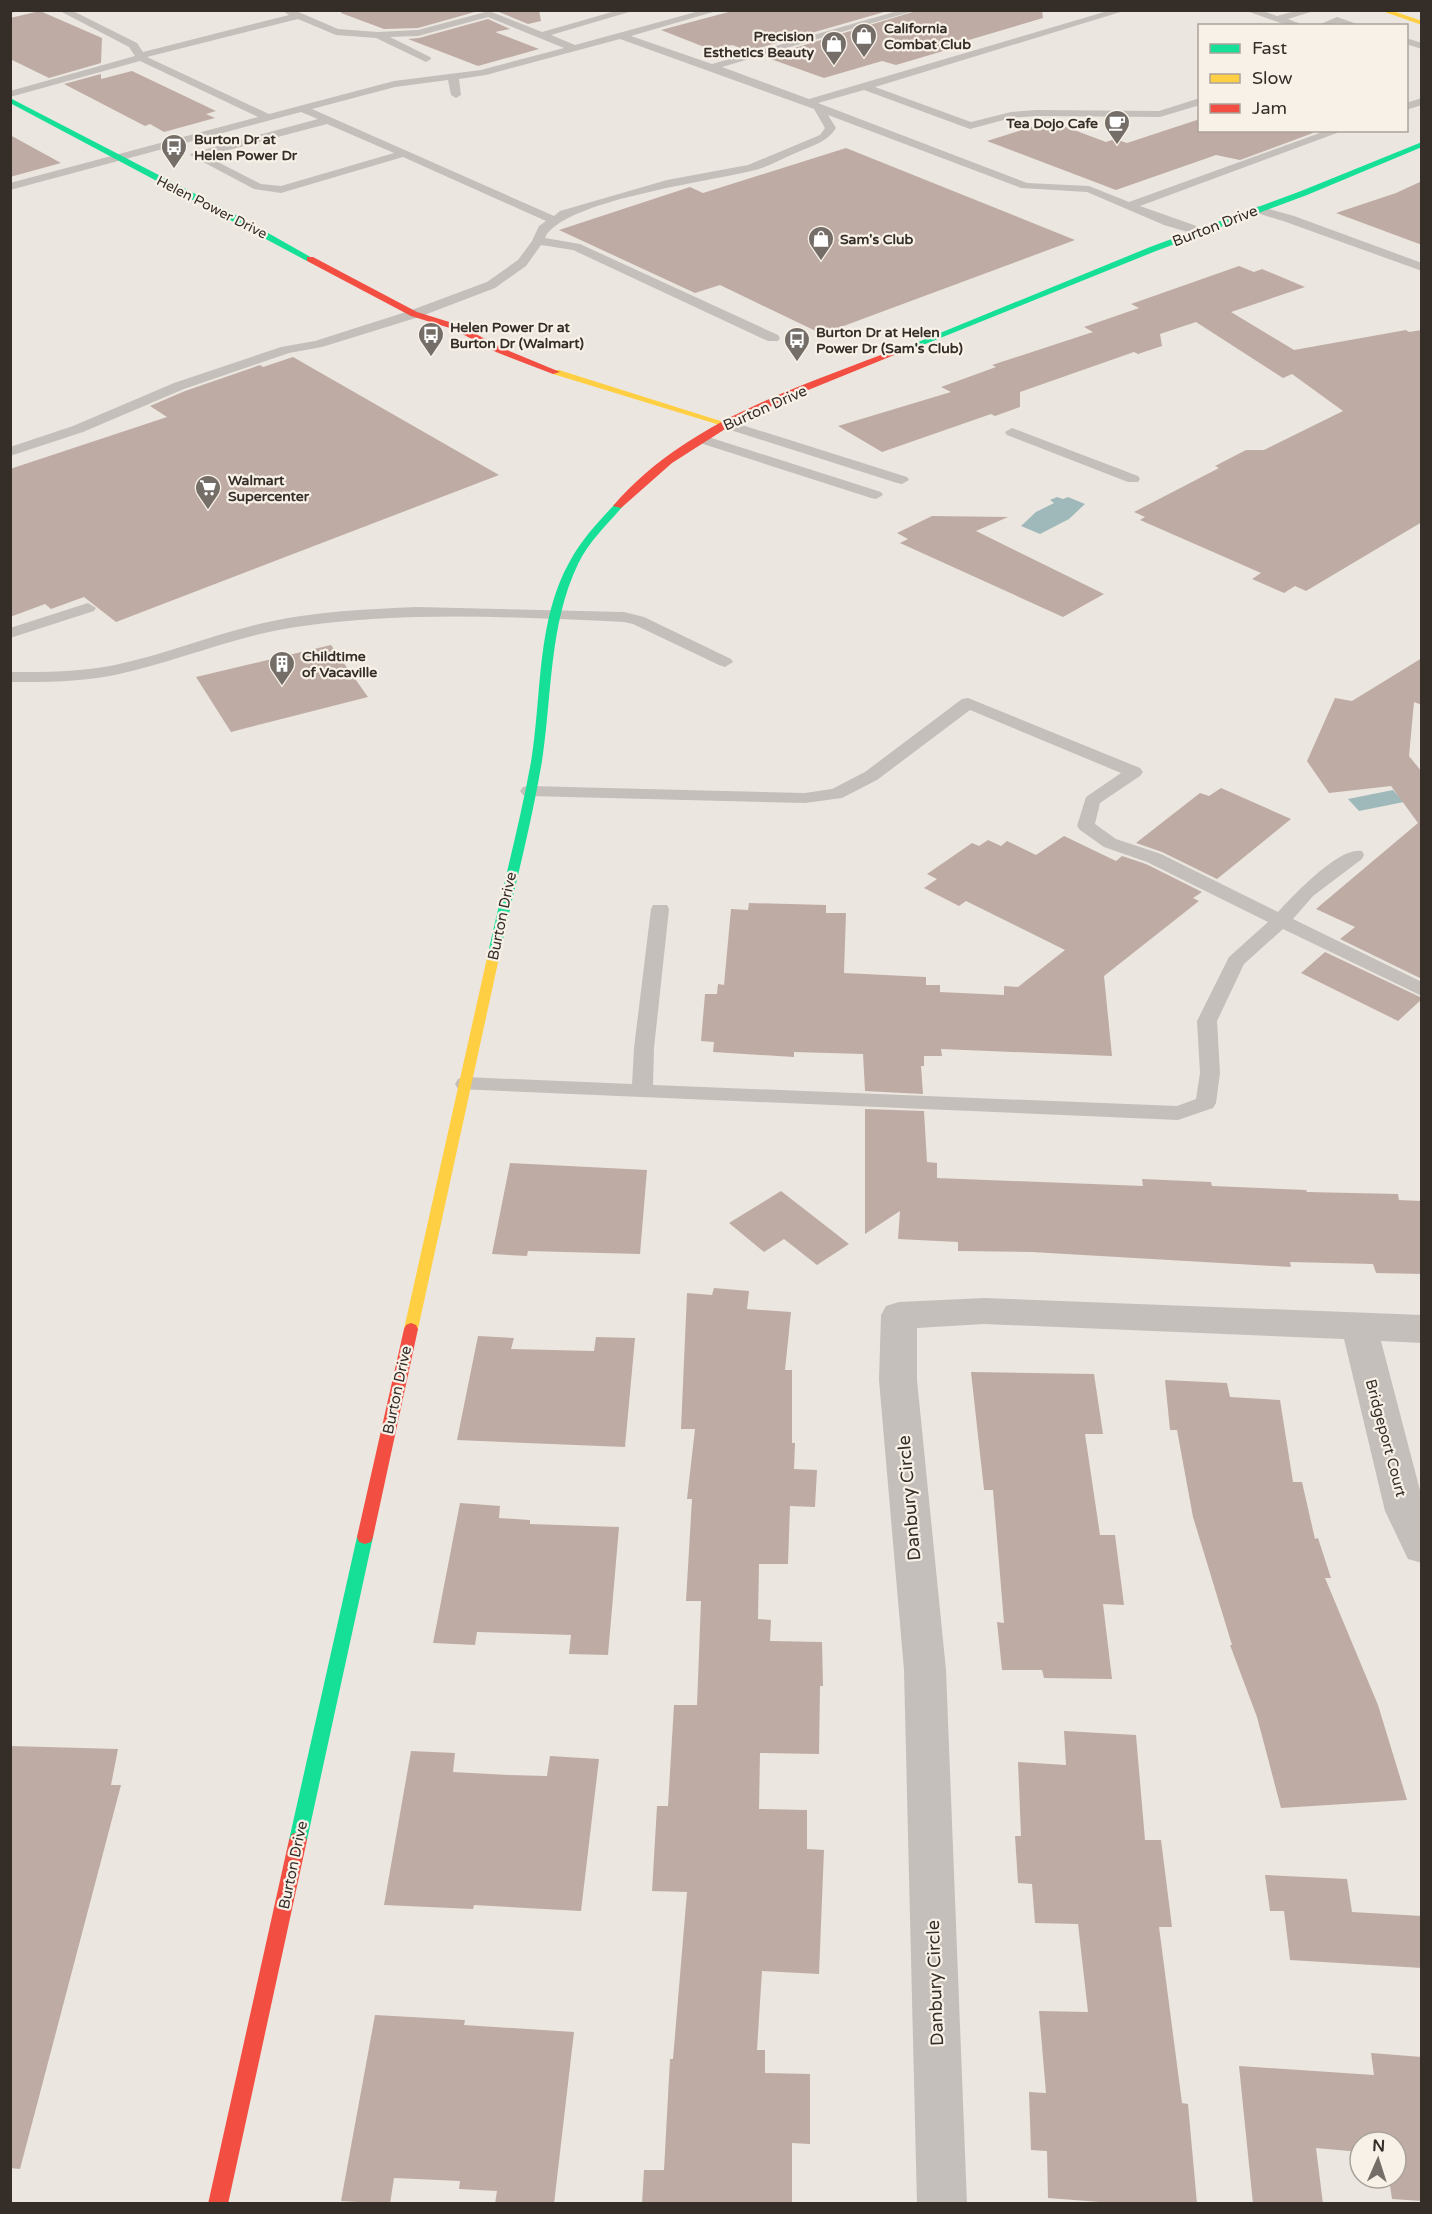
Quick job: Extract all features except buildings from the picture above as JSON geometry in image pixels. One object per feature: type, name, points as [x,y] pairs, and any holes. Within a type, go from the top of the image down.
[{"type":"street","points":[[1382,10],[1422,24]]},
{"type":"street","name":"Helen Power Drive","points":[[10,100],[117,159],[249,225],[337,275],[414,314],[456,327],[499,350],[553,371],[726,423]]},
{"type":"street","name":"Burton Drive","points":[[218,2204],[536,761],[554,614],[574,560],[588,537],[607,516],[676,455],[726,423],[802,390],[1257,210],[1421,141]]},
{"type":"street","points":[[414,314],[416,333]]},
{"type":"street","points":[[681,434],[702,440]]},
{"type":"street","name":"Danbury Circle","points":[[942,2204],[925,1670],[898,1380],[899,1315],[984,1311],[1422,1329]]},
{"type":"street","name":"Bridgeport Court","points":[[1359,1327],[1405,1511],[1422,1547]]},
{"type":"lane","points":[[62,10],[133,45],[140,57],[268,118]]},
{"type":"lane","points":[[284,10],[336,32],[378,35],[418,33],[489,14],[574,48]]},
{"type":"lane","points":[[541,35],[632,10]]},
{"type":"lane","points":[[681,10],[696,16]]},
{"type":"lane","points":[[10,187],[394,84],[482,73],[716,10]]},
{"type":"lane","points":[[712,67],[914,10]]},
{"type":"lane","points":[[813,105],[864,86],[1123,10]]},
{"type":"lane","points":[[1279,19],[1313,10]]},
{"type":"lane","points":[[1080,11],[1098,17]]},
{"type":"lane","points":[[1256,11],[1295,24]]},
{"type":"lane","points":[[10,94],[298,16]]},
{"type":"lane","points":[[1326,24],[1337,20],[1348,24]]},
{"type":"lane","points":[[378,35],[426,59]]},
{"type":"lane","points":[[622,36],[712,67],[1025,186],[1089,189],[1168,222],[1201,232]]},
{"type":"lane","points":[[453,76],[456,95]]},
{"type":"lane","points":[[864,86],[970,126],[1011,115],[1037,113],[1160,114],[1198,102]]},
{"type":"lane","points":[[1408,107],[1422,101]]},
{"type":"lane","points":[[10,453],[78,429],[179,386],[286,350],[317,344],[414,314],[491,285],[522,263],[538,241],[543,229],[564,214],[667,183],[751,168],[824,137],[831,128],[813,105]]},
{"type":"lane","points":[[303,109],[553,220]]},
{"type":"lane","points":[[328,120],[196,155],[258,187],[281,190],[404,153]]},
{"type":"lane","points":[[281,190],[286,183],[373,158],[380,152],[378,148],[331,128],[328,120]]},
{"type":"lane","points":[[1131,205],[1334,132]]},
{"type":"lane","points":[[1257,210],[1290,219],[1422,267]]},
{"type":"lane","points":[[538,241],[576,247],[773,338]]},
{"type":"lane","points":[[726,423],[902,480]]},
{"type":"lane","points":[[1012,432],[1133,479]]},
{"type":"lane","points":[[702,440],[876,495]]},
{"type":"lane","points":[[10,633],[88,608]]},
{"type":"lane","points":[[10,677],[77,676],[115,670],[290,623],[339,615],[503,611],[624,617],[638,620],[725,662]]},
{"type":"lane","points":[[529,791],[805,798],[836,794],[871,776],[928,731],[969,704],[1134,772],[1092,801],[1086,825],[1110,843],[1154,858],[1422,990]]},
{"type":"lane","points":[[465,1084],[1178,1113],[1206,1103],[1210,1073],[1207,1021],[1236,961],[1281,921],[1306,892],[1355,855]]},
{"type":"lane","points":[[642,1091],[644,1048],[660,909]]},
{"type":"water","points":[[1057,497],[1063,499],[1068,497],[1085,504],[1069,519],[1040,534],[1021,526],[1036,512],[1054,503],[1050,500]]},
{"type":"water","points":[[1393,790],[1404,802],[1359,811],[1348,799]]},
{"type":"traffic: fast","points":[[10,100],[310,259]]},
{"type":"traffic: fast","points":[[905,349],[1153,249],[1304,193],[1422,144]]},
{"type":"traffic: fast","points":[[493,958],[536,763],[548,658],[561,594],[574,563],[592,534],[618,506]]},
{"type":"traffic: fast","points":[[298,1840],[365,1537]]},
{"type":"traffic: slow","points":[[1382,10],[1422,23]]},
{"type":"traffic: slow","points":[[556,372],[726,424]]},
{"type":"traffic: slow","points":[[411,1329],[493,958]]},
{"type":"traffic: jam","points":[[310,259],[414,314],[456,327],[499,350],[556,372]]},
{"type":"traffic: jam","points":[[618,506],[669,461],[730,422],[788,395],[905,349]]},
{"type":"traffic: jam","points":[[365,1537],[411,1329]]},
{"type":"traffic: jam","points":[[218,2204],[298,1840]]},
{"type":"place","name":"California Combat Club","points":[[864,59]]},
{"type":"place","name":"Precision Esthetics Beauty","points":[[834,67]]},
{"type":"place","name":"Tea Dojo Cafe","points":[[1117,146]]},
{"type":"place","name":"Burton Dr at Helen Power Dr","points":[[174,170]]},
{"type":"place","name":"Sam's Club","points":[[821,262]]},
{"type":"place","name":"Helen Power Dr at Burton Dr (Walmart)","points":[[431,358]]},
{"type":"place","name":"Burton Dr at Helen Power Dr (Sam's Club)","points":[[797,363]]},
{"type":"place","name":"Walmart Supercenter","points":[[208,511]]},
{"type":"place","name":"Childtime of Vacaville","points":[[282,687]]}]
